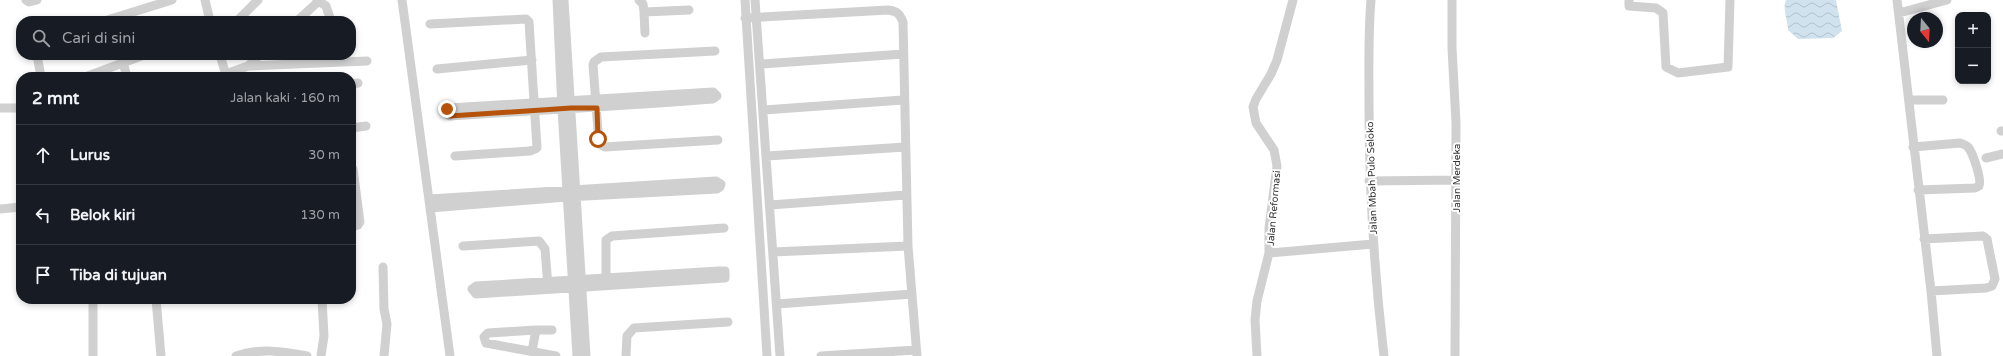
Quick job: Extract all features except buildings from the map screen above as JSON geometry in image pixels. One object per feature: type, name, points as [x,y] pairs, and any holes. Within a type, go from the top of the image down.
[{"type":"street","points":[[26,0],[29,2],[37,0]]},
{"type":"street","points":[[120,16],[172,0]]},
{"type":"street","points":[[242,16],[258,0]]},
{"type":"street","points":[[402,0],[450,356]]},
{"type":"street","points":[[557,0],[566,104],[577,284],[586,356]]},
{"type":"street","points":[[564,0],[566,104]]},
{"type":"street","points":[[638,0],[643,4],[645,33]]},
{"type":"street","points":[[745,0],[767,356]]},
{"type":"street","points":[[755,0],[761,64],[780,356]]},
{"type":"street","name":"Jalan Reformasi","points":[[1257,356],[1255,320],[1257,301],[1269,253],[1269,228],[1277,166],[1274,150],[1256,123],[1253,107],[1256,99],[1272,74],[1293,0]]},
{"type":"street","name":"Jalan Mbah Pulo Seloko","points":[[1371,0],[1368,27],[1369,181],[1376,289],[1384,356]]},
{"type":"street","name":"Jalan Merdeka","points":[[1452,0],[1456,180],[1455,356]]},
{"type":"street","points":[[1629,0],[1629,6],[1656,8],[1663,13],[1666,67],[1678,72],[1728,67],[1730,0]]},
{"type":"street","points":[[1897,0],[1918,190],[1931,290],[1937,356]]},
{"type":"street","points":[[1899,13],[1947,0]]},
{"type":"street","points":[[205,1],[209,16]]},
{"type":"street","points":[[302,16],[318,1],[326,6],[329,16]]},
{"type":"street","points":[[644,12],[689,10]]},
{"type":"street","points":[[745,18],[895,11],[901,16],[903,22],[903,100],[908,246],[916,353],[821,356]]},
{"type":"street","points":[[430,24],[526,18],[530,22],[538,143],[535,150],[455,156]]},
{"type":"street","points":[[746,31],[757,30]]},
{"type":"street","points":[[714,51],[601,57],[594,62],[593,65],[599,144],[605,147],[718,140]]},
{"type":"street","points":[[761,64],[903,54]]},
{"type":"street","points":[[38,60],[40,72]]},
{"type":"street","points":[[98,72],[129,60]]},
{"type":"street","points":[[220,60],[222,72]]},
{"type":"street","points":[[248,66],[255,60]]},
{"type":"street","points":[[232,72],[248,66],[326,60]]},
{"type":"street","points":[[353,60],[367,61]]},
{"type":"street","points":[[438,69],[532,60]]},
{"type":"street","points":[[123,62],[126,72]]},
{"type":"street","points":[[475,110],[665,99]]},
{"type":"street","points":[[764,110],[903,100]]},
{"type":"street","points":[[1909,100],[1943,100]]},
{"type":"street","points":[[0,108],[16,108]]},
{"type":"street","points":[[356,127],[366,126]]},
{"type":"street","points":[[1913,147],[1960,143],[1964,144],[1970,151],[1981,181],[1979,186],[1975,188],[1918,190]]},
{"type":"street","points":[[767,156],[905,147]]},
{"type":"street","points":[[1986,158],[2003,154]]},
{"type":"street","points":[[756,174],[768,173]]},
{"type":"street","points":[[1369,181],[1456,180]]},
{"type":"street","points":[[429,203],[571,193],[717,188],[720,187],[721,184],[716,181],[653,189]]},
{"type":"street","points":[[756,187],[769,185]]},
{"type":"street","points":[[356,187],[360,222],[356,226]]},
{"type":"street","points":[[770,206],[906,195]]},
{"type":"street","points":[[0,209],[16,207]]},
{"type":"street","points":[[606,282],[606,240],[612,236],[724,228]]},
{"type":"street","points":[[1924,239],[1983,236],[1987,239],[1995,279],[1992,286],[1986,288],[1931,290]]},
{"type":"street","points":[[463,246],[539,241],[545,249],[548,286]]},
{"type":"street","points":[[1269,253],[1373,244]]},
{"type":"street","points":[[773,252],[908,246]]},
{"type":"street","points":[[383,267],[384,309],[387,324],[384,356]]},
{"type":"street","points":[[548,286],[476,286],[472,289],[476,294],[548,286],[677,278]]},
{"type":"street","points":[[763,280],[774,278]]},
{"type":"street","points":[[577,284],[577,356]]},
{"type":"street","points":[[777,304],[912,294]]},
{"type":"street","points":[[93,304],[93,356]]},
{"type":"street","points":[[156,304],[161,356]]},
{"type":"street","points":[[321,356],[324,336],[322,304]]},
{"type":"street","points":[[626,356],[627,336],[634,328],[728,322]]},
{"type":"street","points":[[532,351],[536,330]]},
{"type":"street","points":[[552,330],[488,333],[484,337],[486,343],[556,356]]},
{"type":"street","points":[[236,356],[250,352],[263,351],[307,356]]},
{"type":"water","points":[[1786,0],[1836,0],[1842,31],[1833,38],[1798,39],[1788,30],[1785,11]]},
{"type":"route","points":[[447,109],[447,114],[450,116],[571,108],[597,108],[598,139]]}]
